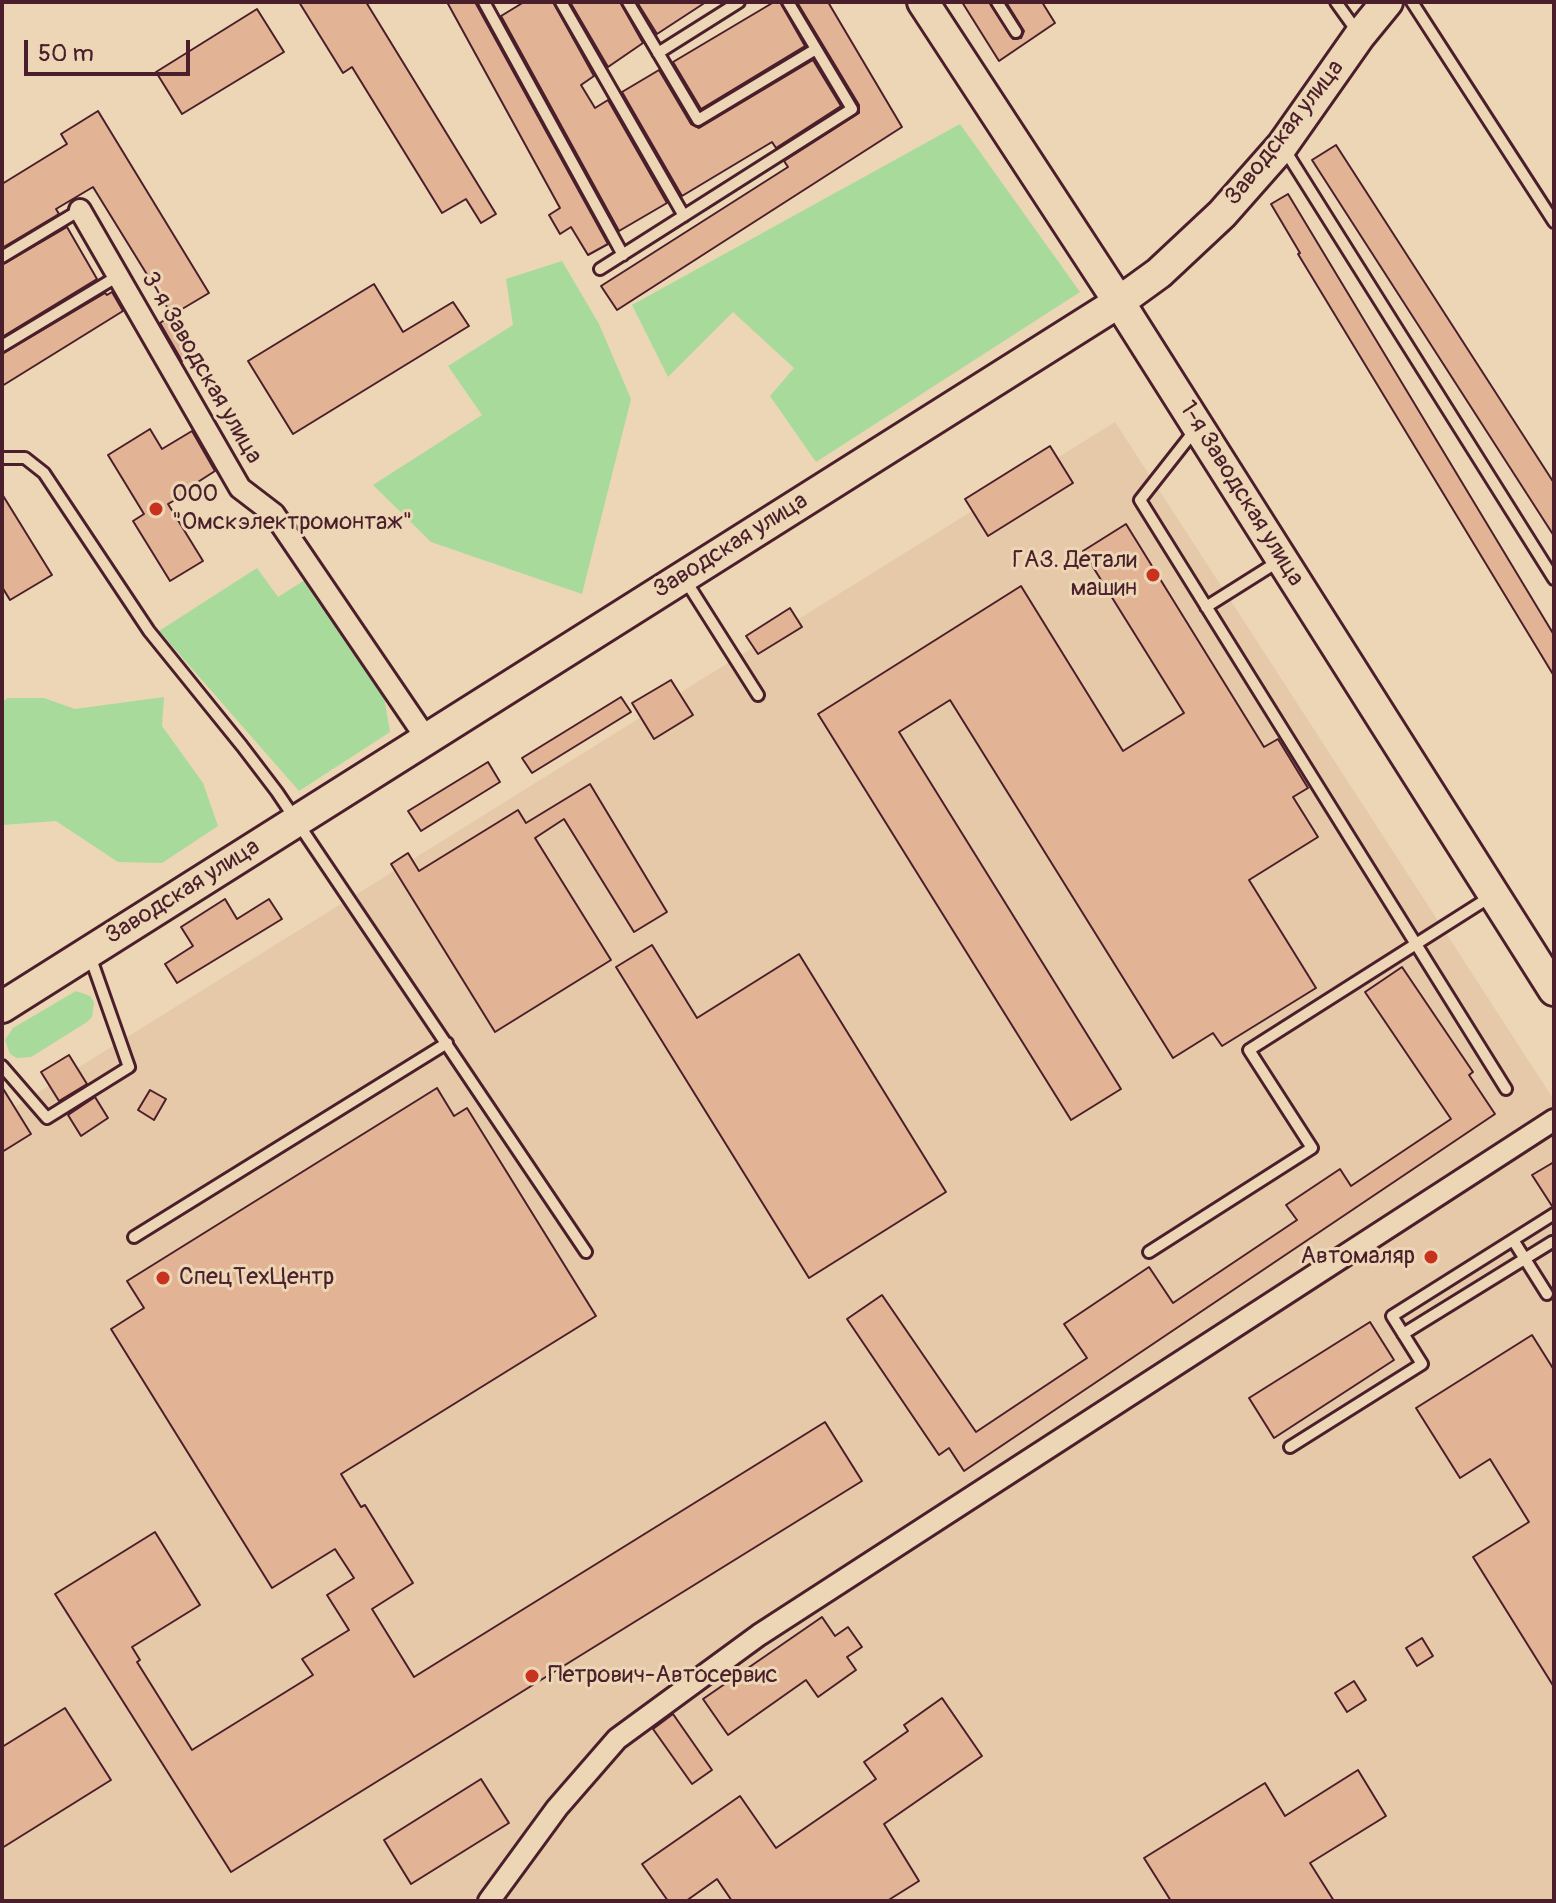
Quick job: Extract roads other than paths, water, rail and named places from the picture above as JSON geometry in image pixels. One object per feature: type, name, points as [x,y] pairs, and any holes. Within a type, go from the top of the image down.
[{"type":"main road","name":"1-я Заводская улица","points":[[923,2],[1119,302],[1554,990]]},
{"type":"main road","name":"Заводская улица","points":[[2,1007],[1119,302],[1159,273],[1222,214],[1282,146],[1387,2]]},
{"type":"street","name":"3-я Заводская улица","points":[[80,210],[240,488],[274,514],[426,738]]},
{"type":"street","points":[[489,1901],[557,1808],[617,1739],[759,1635],[1554,1120]]},
{"type":"lane","points":[[484,2],[623,255]]},
{"type":"lane","points":[[561,2],[684,216]]},
{"type":"lane","points":[[628,2],[698,120],[816,49]]},
{"type":"lane","points":[[658,53],[739,2]]},
{"type":"lane","points":[[600,269],[852,109],[788,2]]},
{"type":"lane","points":[[997,2],[1016,32]]},
{"type":"lane","points":[[1336,2],[1360,35]]},
{"type":"lane","points":[[1412,2],[1554,222]]},
{"type":"lane","points":[[1282,146],[1554,579]]},
{"type":"lane","points":[[2,257],[80,210]]},
{"type":"lane","points":[[2,346],[118,276]]},
{"type":"lane","points":[[1198,426],[1140,500],[1506,1089]]},
{"type":"lane","points":[[2,458],[25,458],[44,473],[149,631],[242,746],[296,820],[586,1252]]},
{"type":"lane","points":[[1206,607],[1283,559]]},
{"type":"lane","points":[[683,576],[758,695]]},
{"type":"lane","points":[[1149,1252],[1312,1148],[1249,1050],[1495,894]]},
{"type":"lane","points":[[2,1066],[47,1118],[129,1067],[88,952]]},
{"type":"lane","points":[[134,1237],[447,1043]]},
{"type":"lane","points":[[1290,1447],[1422,1364],[1392,1316],[1554,1214]]},
{"type":"lane","points":[[1513,1240],[1547,1294]]},
{"type":"lane","points":[[1403,1334],[1552,1242]]},
{"type":"place","name":"ООО \"Омскэлектромонтаж\"","points":[[156,509]]},
{"type":"place","name":"ГАЗ. Детали машин","points":[[1153,575]]},
{"type":"place","name":"Автомаляр","points":[[1431,1257]]},
{"type":"place","name":"СпецТехЦентр","points":[[163,1278]]},
{"type":"place","name":"Петрович-Автосервис","points":[[532,1676]]}]
